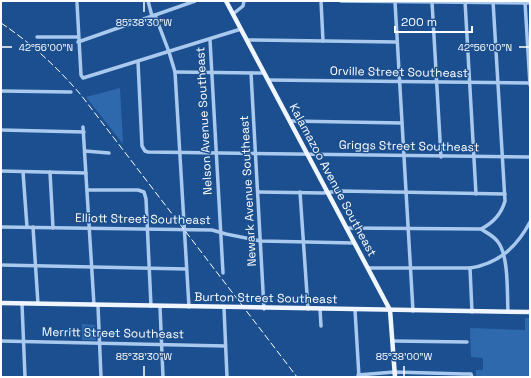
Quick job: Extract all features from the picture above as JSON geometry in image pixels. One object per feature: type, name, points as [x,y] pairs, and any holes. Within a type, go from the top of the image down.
[{"type":"main road","name":"Kalamazoo Avenue Southeast","points":[[226,1],[390,310],[395,375]]},
{"type":"main road","name":"Burton Street Southeast","points":[[1,303],[264,309],[530,312]]},
{"type":"street","points":[[148,1],[170,52],[175,72],[189,307]]},
{"type":"street","points":[[78,42],[195,1]]},
{"type":"street","points":[[233,14],[243,6],[244,1]]},
{"type":"street","points":[[321,1],[323,41]]},
{"type":"street","points":[[341,1],[530,3]]},
{"type":"street","points":[[395,2],[413,310]]},
{"type":"street","points":[[435,2],[441,157]]},
{"type":"street","points":[[465,2],[476,194]]},
{"type":"street","points":[[481,230],[497,218],[505,201],[493,2]]},
{"type":"street","points":[[525,2],[530,84]]},
{"type":"street","points":[[77,3],[80,75],[82,78],[91,77],[241,29]]},
{"type":"street","points":[[37,37],[78,37]]},
{"type":"street","name":"Nelson Avenue Southeast","points":[[210,40],[223,273]]},
{"type":"street","points":[[247,40],[397,42]]},
{"type":"street","name":"Griggs Street Southeast","points":[[138,62],[142,146],[145,151],[158,153],[179,152],[530,158]]},
{"type":"street","points":[[175,72],[264,73]]},
{"type":"street","name":"Newark Avenue Southeast","points":[[251,73],[264,309]]},
{"type":"street","name":"Orville Street Southeast","points":[[268,80],[324,79],[530,84]]},
{"type":"street","points":[[1,91],[71,92]]},
{"type":"street","points":[[290,121],[402,123]]},
{"type":"street","points":[[83,127],[92,267],[100,343],[101,377]]},
{"type":"street","points":[[1,130],[84,132]]},
{"type":"street","points":[[85,151],[109,153]]},
{"type":"street","points":[[1,171],[86,173]]},
{"type":"street","points":[[23,172],[27,227]]},
{"type":"street","points":[[50,172],[53,228]]},
{"type":"street","points":[[88,190],[138,190],[144,192],[146,199],[151,306]]},
{"type":"street","points":[[258,192],[505,194]]},
{"type":"street","points":[[300,192],[308,309]]},
{"type":"street","points":[[368,268],[470,268],[487,264],[504,255],[520,239],[530,223]]},
{"type":"street","name":"Elliott Street Southeast","points":[[1,227],[212,230],[261,241],[354,243]]},
{"type":"street","points":[[33,227],[38,304]]},
{"type":"street","points":[[346,228],[481,230],[496,238],[500,243],[504,255],[508,312]]},
{"type":"street","points":[[1,265],[186,268]]},
{"type":"street","points":[[470,268],[472,312]]},
{"type":"street","points":[[22,304],[25,377]]},
{"type":"street","points":[[160,307],[164,377]]},
{"type":"street","points":[[224,308],[227,377]]},
{"type":"street","points":[[320,309],[320,326]]},
{"type":"street","points":[[355,310],[359,376],[472,376]]},
{"type":"street","name":"Merritt Street Southeast","points":[[1,341],[225,346]]},
{"type":"street","points":[[392,341],[466,342]]},
{"type":"shaded area","points":[[120,88],[123,144],[86,97]]},
{"type":"shaded area","points":[[525,318],[530,318],[530,377],[476,377],[476,370],[483,370],[483,358],[471,357],[470,328],[525,330]]},
{"type":"shaded area","points":[[82,324],[95,325],[96,340],[82,340]]},
{"type":"railway","points":[[1,23],[43,56],[81,95],[297,377]]}]
